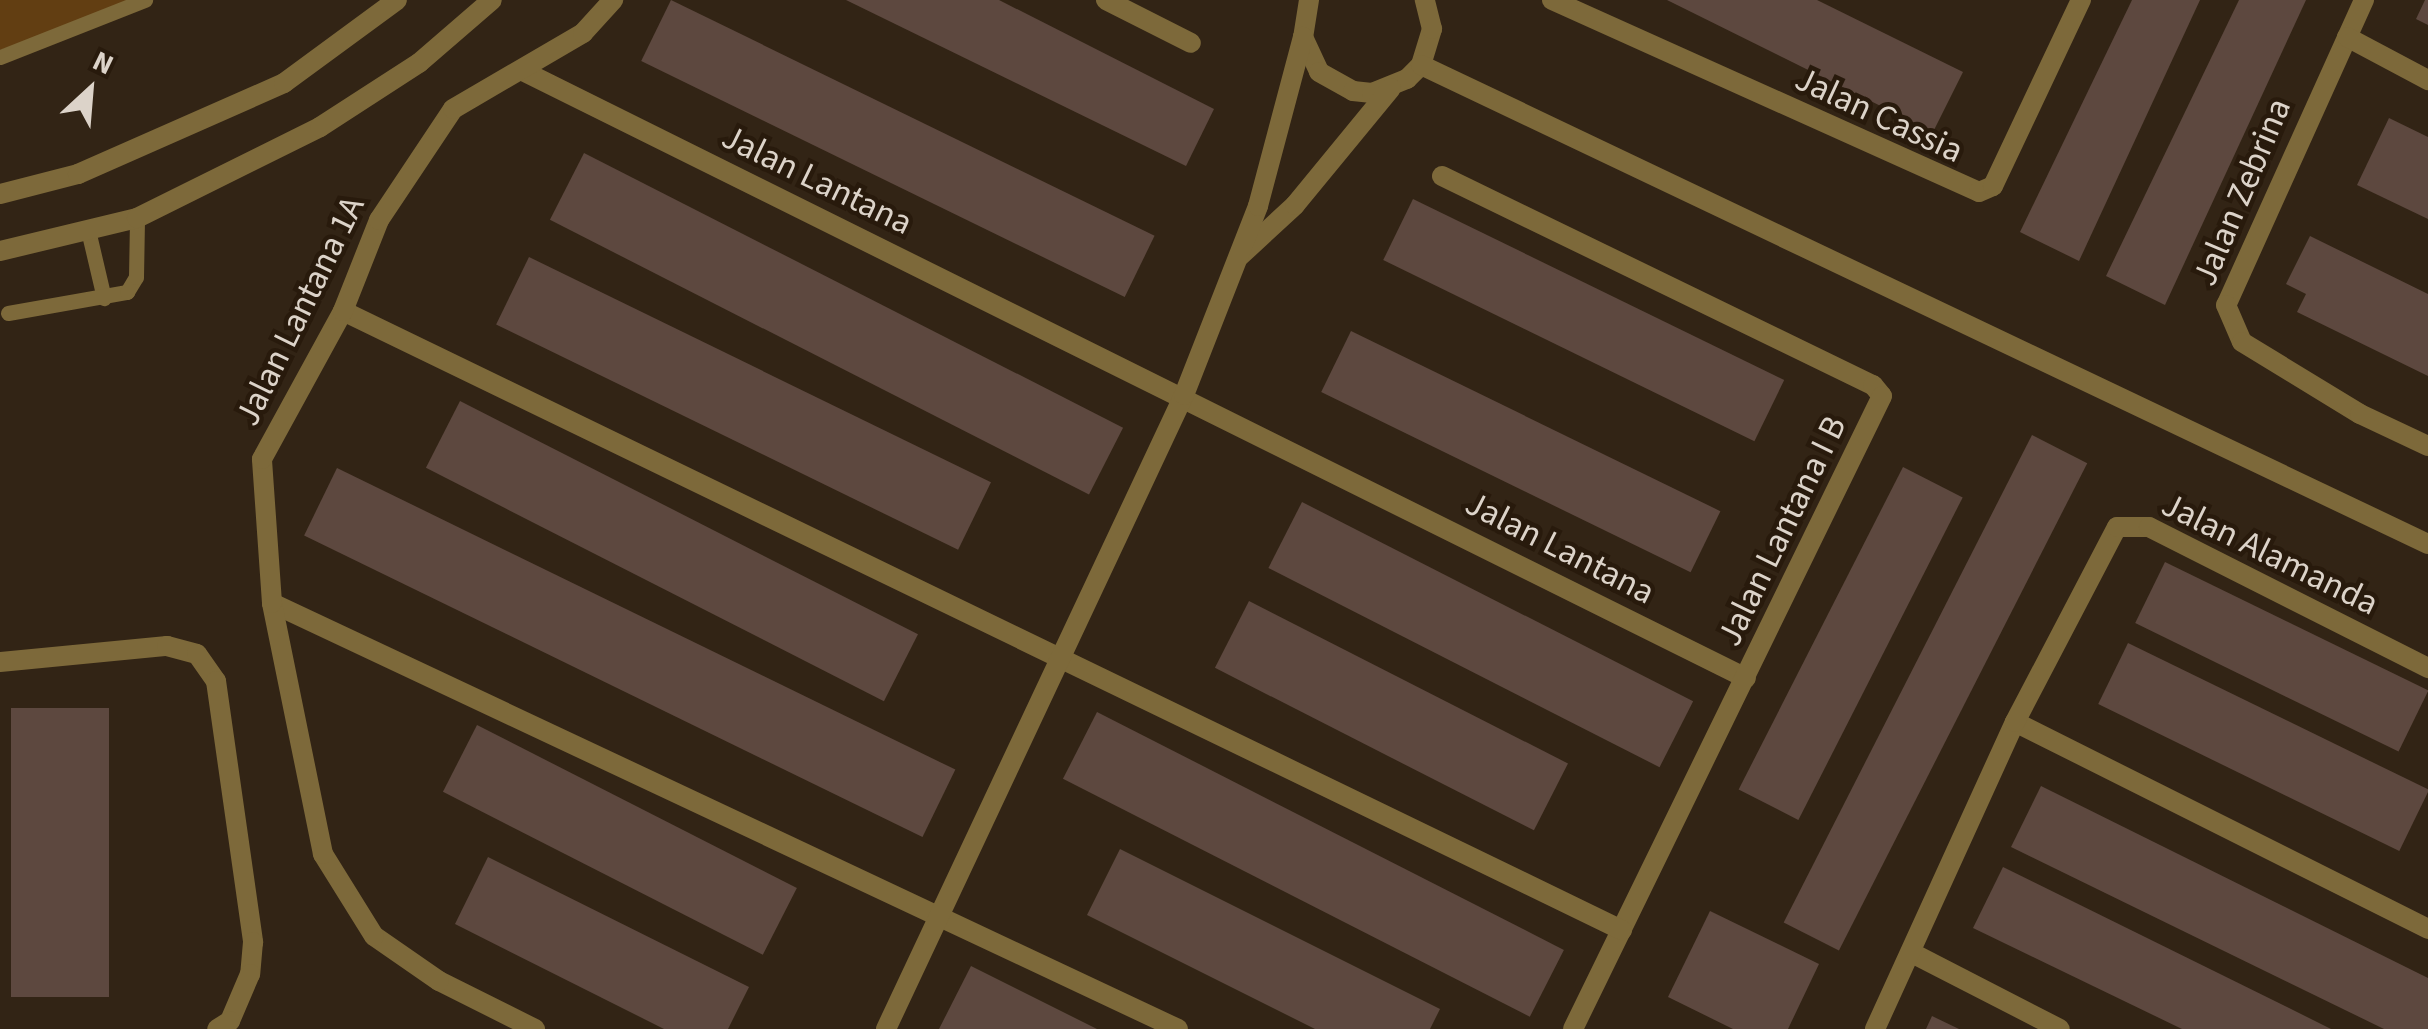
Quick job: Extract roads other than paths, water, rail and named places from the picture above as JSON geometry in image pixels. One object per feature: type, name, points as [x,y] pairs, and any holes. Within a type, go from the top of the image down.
[{"type":"street","points":[[0,194],[78,174],[284,83],[396,0]]},
{"type":"street","points":[[0,251],[136,218],[320,127],[419,63],[492,0]]},
{"type":"street","points":[[525,72],[583,33],[613,0]]},
{"type":"street","points":[[1106,0],[1190,42]]},
{"type":"street","points":[[886,1029],[1184,394],[1258,206],[1303,37],[1309,0]]},
{"type":"street","points":[[1425,0],[1432,29]]},
{"type":"street","points":[[1235,261],[1295,204],[1391,88],[1420,66],[1442,0]]},
{"type":"street","name":"Jalan Cassia","points":[[1552,0],[1979,192],[1994,186],[2080,0]]},
{"type":"street","name":"Jalan Zebrina","points":[[2364,0],[2231,283],[2228,318],[2242,342],[2360,414],[2428,446]]},
{"type":"street","points":[[1303,37],[1319,72],[1334,84],[1372,93],[1391,88]]},
{"type":"street","points":[[2346,37],[2428,80]]},
{"type":"street","points":[[1420,66],[2428,544]]},
{"type":"street","name":"Jalan Lantana 1A","points":[[525,72],[487,85],[453,109],[379,220],[343,312],[262,459],[272,603],[323,854],[365,923],[397,954],[439,981],[536,1029]]},
{"type":"street","name":"Jalan Lantana","points":[[525,72],[1184,394],[1746,678]]},
{"type":"street","name":"Jalan Lantana I B","points":[[1442,176],[1873,385],[1882,396],[1572,1029]]},
{"type":"street","points":[[343,312],[1622,930]]},
{"type":"street","name":"Jalan Alamanda","points":[[1876,1029],[2015,722],[2117,528],[2149,528],[2428,668]]},
{"type":"street","points":[[272,603],[1178,1029]]},
{"type":"street","points":[[0,662],[167,646],[196,654],[216,680],[253,942],[250,974],[230,1021],[216,1029]]},
{"type":"street","points":[[2015,722],[2428,929]]},
{"type":"street","points":[[1912,953],[2060,1029]]},
{"type":"lane","points":[[0,57],[145,0]]},
{"type":"lane","points":[[8,313],[104,298],[134,284],[136,218]]},
{"type":"lane","points":[[88,230],[104,298]]}]
